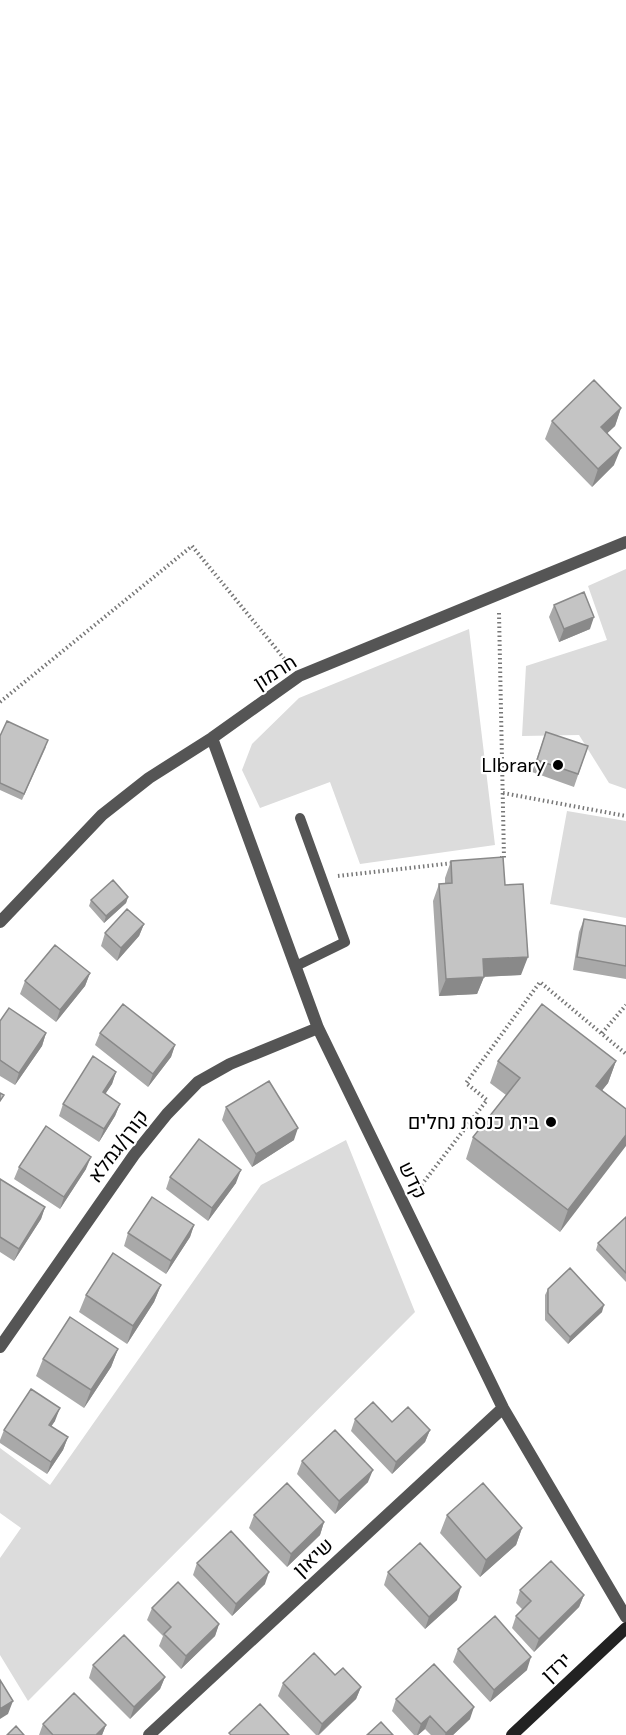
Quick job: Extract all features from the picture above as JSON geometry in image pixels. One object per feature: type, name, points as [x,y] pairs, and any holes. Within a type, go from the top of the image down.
[{"type":"street","name":"חרמון","points":[[0,922],[102,815],[149,778],[212,738],[299,676],[626,542]]},
{"type":"street","name":"קדש","points":[[212,738],[318,1028],[503,1408],[626,1617]]},
{"type":"street","name":"קורן/גמלא","points":[[0,1347],[134,1155],[167,1114],[198,1082],[230,1064],[318,1028]]},
{"type":"street","name":"שיאון","points":[[149,1735],[503,1408]]},
{"type":"street","name":"ירדן","points":[[513,1735],[626,1628]]},
{"type":"lane","points":[[296,966],[345,942],[300,818]]},
{"type":"path","points":[[0,702],[192,546],[299,676]]},
{"type":"path","points":[[493,859],[504,858],[498,594]]},
{"type":"path","points":[[503,793],[626,816]]},
{"type":"path","points":[[322,878],[459,863]]},
{"type":"path","points":[[405,1207],[486,1100],[466,1083],[540,982],[626,1054]]},
{"type":"path","points":[[602,1033],[626,1005]]},
{"type":"shaded area","points":[[626,569],[626,789],[609,783],[579,735],[522,736],[526,666],[607,640],[588,586]]},
{"type":"shaded area","points":[[469,629],[495,845],[360,864],[330,782],[260,808],[242,770],[252,744],[299,698]]},
{"type":"shaded area","points":[[567,811],[626,821],[626,918],[550,904]]},
{"type":"shaded area","points":[[346,1140],[415,1312],[28,1701],[0,1655],[0,1558],[21,1528],[0,1513],[0,1448],[50,1485],[261,1185]]},
{"type":"building","points":[[594,380],[621,408],[601,427],[621,448],[598,469],[552,421]]},
{"type":"building","points":[[584,592],[594,617],[564,629],[554,605]]},
{"type":"building","points":[[7,721],[48,740],[24,794],[0,783],[0,736]]},
{"type":"building","points":[[546,732],[588,746],[578,774],[537,760]]},
{"type":"building","points":[[503,857],[505,885],[523,884],[528,957],[483,959],[484,977],[446,979],[439,884],[452,883],[451,861]]},
{"type":"building","points":[[113,880],[128,897],[106,916],[91,900]]},
{"type":"building","points":[[127,909],[144,924],[121,948],[105,933]]},
{"type":"building","points":[[584,919],[626,926],[626,966],[577,957]]},
{"type":"building","points":[[55,945],[90,973],[60,1010],[25,981]]},
{"type":"building","points":[[123,1004],[175,1045],[153,1074],[100,1033]]},
{"type":"building","name":"בית כנסת נחלים","points":[[542,1004],[616,1061],[596,1086],[626,1109],[626,1135],[568,1210],[473,1137],[520,1078],[498,1061]]},
{"type":"building","points":[[9,1008],[46,1033],[19,1073],[0,1060],[0,1021]]},
{"type":"building","points":[[93,1056],[116,1072],[103,1092],[120,1104],[104,1129],[63,1104]]},
{"type":"building","points":[[269,1081],[298,1128],[256,1154],[226,1107]]},
{"type":"building","points":[[46,1126],[91,1157],[64,1197],[19,1167]]},
{"type":"building","points":[[199,1139],[241,1170],[212,1208],[170,1177]]},
{"type":"building","points":[[0,1179],[45,1207],[19,1249],[0,1237]]},
{"type":"building","points":[[152,1197],[194,1225],[171,1261],[128,1233]]},
{"type":"building","points":[[626,1217],[626,1273],[598,1243]]},
{"type":"building","points":[[113,1253],[161,1285],[133,1326],[86,1295]]},
{"type":"building","points":[[570,1268],[604,1305],[570,1337],[548,1313],[548,1289]]},
{"type":"building","points":[[70,1317],[118,1349],[91,1390],[43,1359]]},
{"type":"building","points":[[31,1389],[60,1408],[49,1425],[68,1437],[51,1462],[4,1430]]},
{"type":"building","points":[[373,1402],[392,1422],[408,1407],[430,1430],[396,1462],[355,1419]]},
{"type":"building","points":[[335,1430],[373,1470],[339,1501],[302,1461]]},
{"type":"building","points":[[287,1483],[324,1522],[291,1554],[254,1515]]},
{"type":"building","points":[[483,1483],[522,1528],[486,1560],[447,1515]]},
{"type":"building","points":[[231,1531],[269,1572],[236,1604],[197,1563]]},
{"type":"building","points":[[420,1543],[461,1587],[429,1617],[388,1572]]},
{"type":"building","points":[[551,1561],[584,1595],[539,1639],[516,1616],[531,1601],[520,1590]]},
{"type":"building","points":[[178,1582],[219,1624],[186,1656],[164,1634],[171,1627],[152,1608]]},
{"type":"building","points":[[495,1616],[531,1657],[494,1690],[458,1649]]},
{"type":"building","points":[[124,1635],[165,1677],[134,1707],[93,1665]]},
{"type":"building","points":[[314,1653],[335,1675],[343,1668],[361,1687],[322,1724],[283,1683]]},
{"type":"building","points":[[434,1664],[474,1707],[446,1733],[430,1716],[421,1724],[396,1699]]},
{"type":"building","points":[[0,1680],[13,1701],[0,1709]]},
{"type":"building","points":[[74,1693],[106,1725],[96,1735],[53,1735],[43,1724]]},
{"type":"building","points":[[260,1704],[289,1735],[231,1735],[229,1733]]},
{"type":"building","points":[[381,1722],[393,1735],[367,1735]]},
{"type":"building","points":[[16,1726],[24,1735],[7,1735]]},
{"type":"place","name":"LIbrary","points":[[558,765]]},
{"type":"place","name":"בית כנסת נחלים","points":[[551,1122]]}]
